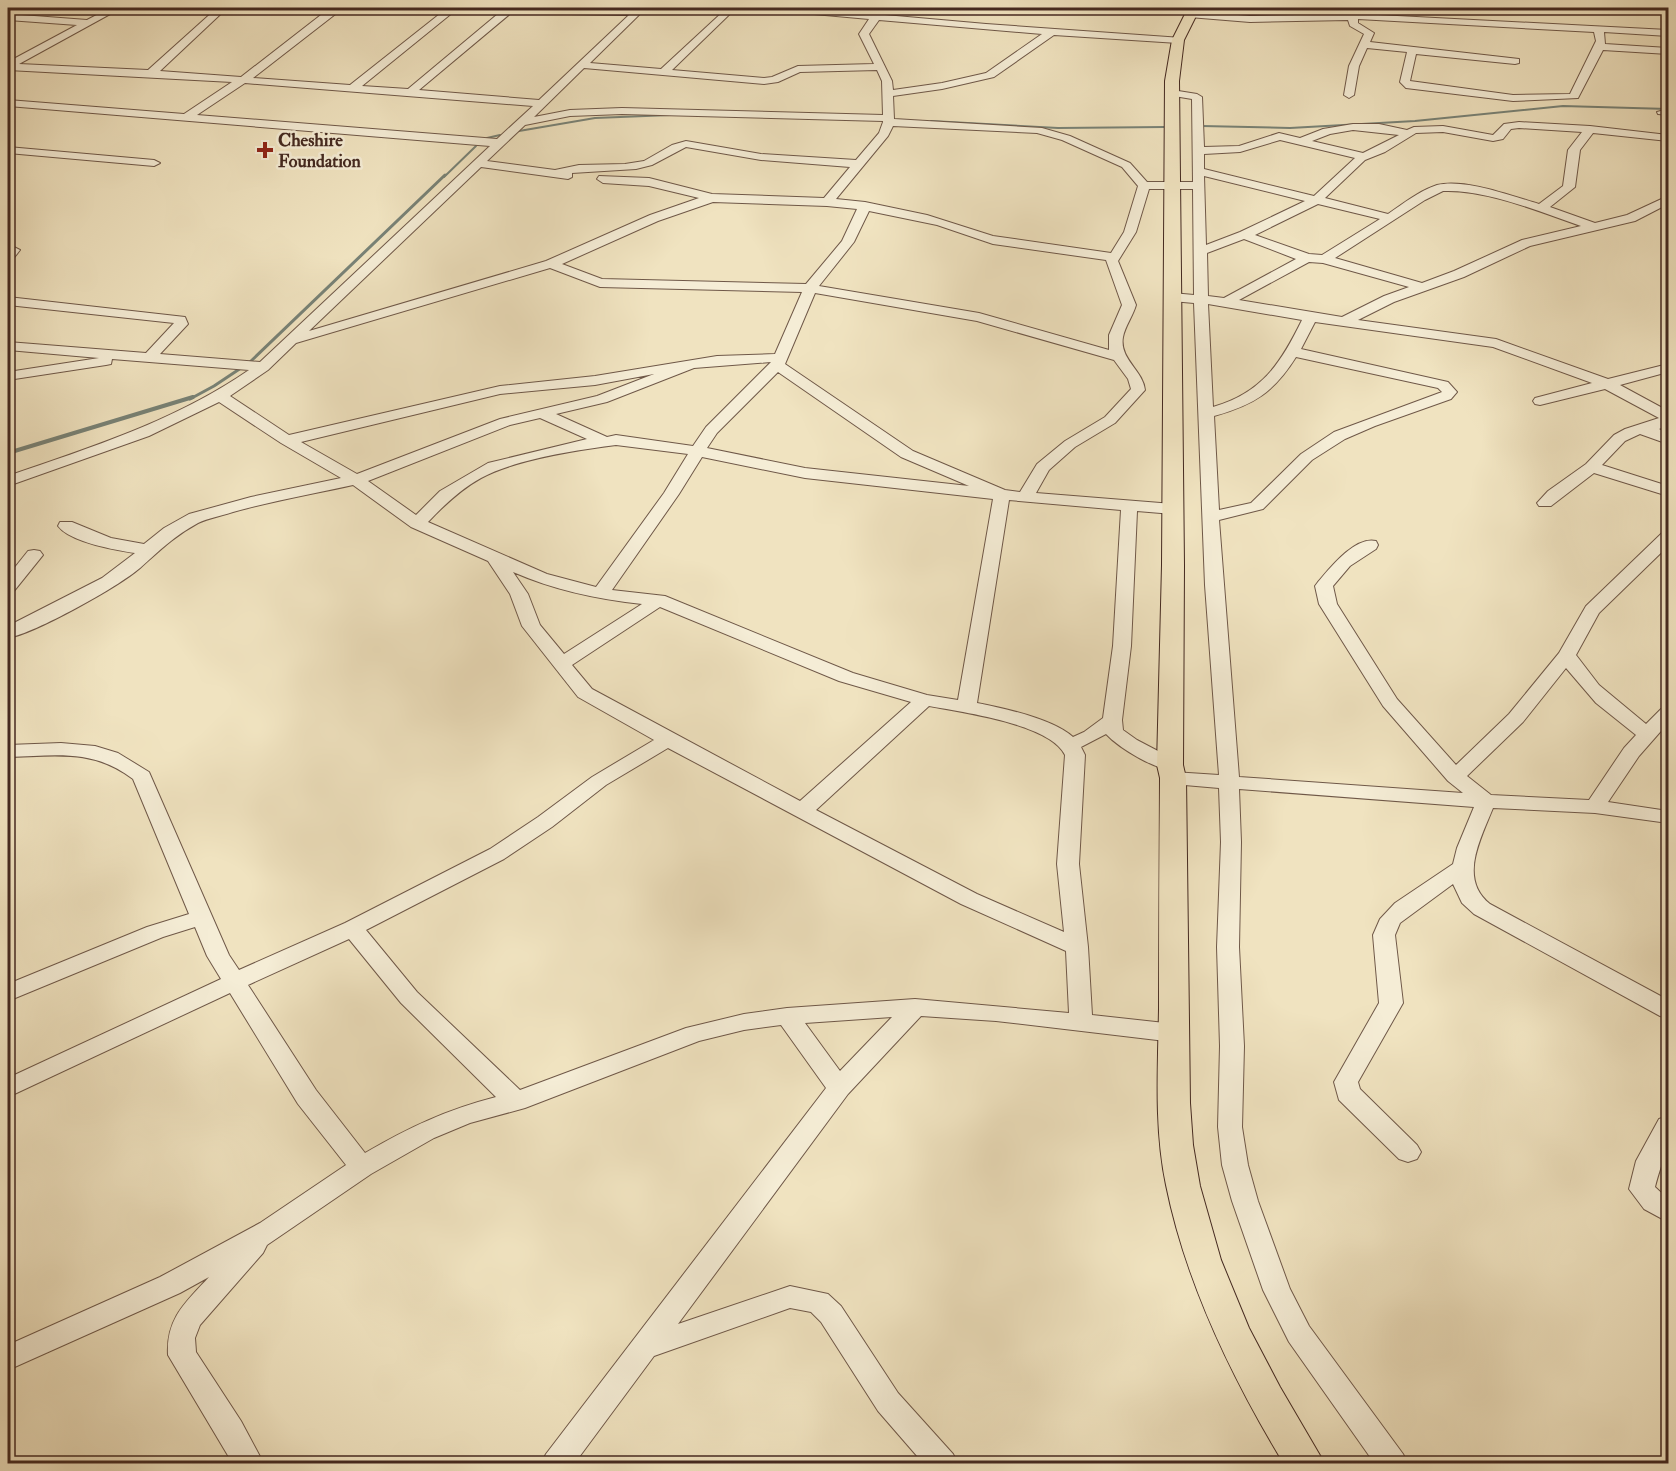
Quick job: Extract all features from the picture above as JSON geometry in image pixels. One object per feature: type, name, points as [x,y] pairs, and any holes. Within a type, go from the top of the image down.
[{"type":"main road","points":[[1192,11],[1178,40],[1172,93],[1171,771],[1176,1139],[1183,1184],[1195,1234],[1219,1301],[1273,1413],[1306,1464]]},
{"type":"street","points":[[8,66],[116,8]]},
{"type":"street","points":[[151,73],[222,8]]},
{"type":"street","points":[[270,8],[449,11],[640,10]]},
{"type":"street","points":[[665,71],[732,8]]},
{"type":"street","points":[[781,8],[1051,32],[1178,40]]},
{"type":"street","points":[[188,117],[243,80],[334,10]]},
{"type":"street","points":[[8,481],[129,439],[220,396],[251,366],[294,340],[640,10]]},
{"type":"street","points":[[352,88],[449,11]]},
{"type":"street","points":[[411,92],[508,11]]},
{"type":"street","points":[[1192,11],[1250,19],[1353,11],[1668,33]]},
{"type":"street","points":[[1350,95],[1354,66],[1369,33],[1353,24],[1353,11]]},
{"type":"street","points":[[8,17],[89,23]]},
{"type":"street","points":[[827,202],[884,134],[888,120],[886,80],[864,34],[866,28],[877,17]]},
{"type":"street","points":[[1412,51],[1405,82],[1410,86],[1513,98],[1565,98],[1574,96],[1600,47],[1601,39],[1598,29]]},
{"type":"street","points":[[887,94],[942,86],[990,75],[1051,32]]},
{"type":"street","points":[[1365,45],[1515,61]]},
{"type":"street","points":[[1600,47],[1668,51]]},
{"type":"street","points":[[583,65],[764,81],[774,80],[798,69],[878,67]]},
{"type":"street","points":[[8,66],[151,73],[542,103]]},
{"type":"street","points":[[1172,93],[1197,97],[1201,300],[1214,585],[1229,781],[1231,842],[1228,947],[1232,1046],[1230,1127],[1235,1165],[1245,1201],[1277,1290],[1299,1334],[1393,1464]]},
{"type":"street","points":[[8,104],[499,143]]},
{"type":"street","points":[[520,123],[588,111],[888,120],[1038,130],[1066,138],[1125,165],[1144,186],[1198,185]]},
{"type":"street","points":[[1201,251],[1244,235],[1316,200],[1366,156],[1381,150],[1418,128],[1436,128],[1493,138],[1499,137],[1508,126],[1512,125],[1590,129],[1668,138]]},
{"type":"street","points":[[1302,141],[1318,132],[1341,126],[1388,128],[1407,133]]},
{"type":"street","points":[[1540,208],[1569,187],[1574,150],[1590,129]]},
{"type":"street","points":[[1198,151],[1240,149],[1278,136],[1366,156]]},
{"type":"street","points":[[556,173],[572,168],[622,168],[649,162],[686,144],[761,157],[859,164]]},
{"type":"street","points":[[8,150],[154,163]]},
{"type":"street","points":[[649,162],[661,185]]},
{"type":"street","points":[[478,163],[661,185],[712,198],[827,202],[865,206],[942,222],[993,240],[1114,257]]},
{"type":"street","points":[[1198,171],[1390,218]]},
{"type":"street","points":[[1026,496],[1043,467],[1070,444],[1110,420],[1138,390],[1138,382],[1119,357],[1114,341],[1129,305],[1112,265],[1114,257],[1130,232],[1144,186]]},
{"type":"street","points":[[1324,259],[1418,198],[1447,186],[1540,208],[1595,227]]},
{"type":"street","points":[[294,340],[551,264],[654,218],[712,198]]},
{"type":"street","points":[[1343,322],[1389,299],[1534,240],[1631,218],[1668,200]]},
{"type":"street","points":[[600,594],[671,494],[711,430],[779,362],[810,288],[848,242],[865,206]]},
{"type":"street","points":[[1244,235],[1307,258],[1324,259],[1423,287]]},
{"type":"street","points":[[8,248],[14,250],[8,256]]},
{"type":"street","points":[[1226,302],[1307,258]]},
{"type":"street","points":[[551,264],[600,283],[810,288],[979,316],[1119,357]]},
{"type":"street","points":[[1172,297],[1226,302],[1310,317],[1489,342],[1606,383],[1668,417],[1666,421],[1625,434],[1592,467],[1545,503]]},
{"type":"street","points":[[8,301],[180,320],[181,324],[150,357]]},
{"type":"street","points":[[1207,413],[1242,402],[1265,388],[1294,352],[1310,317]]},
{"type":"street","points":[[8,346],[251,366]]},
{"type":"street","points":[[1211,517],[1257,506],[1303,459],[1326,444],[1368,423],[1446,396],[1450,392],[1443,385],[1294,352]]},
{"type":"street","points":[[8,376],[98,363],[122,356]]},
{"type":"street","points":[[286,440],[356,428],[498,390],[531,385],[595,381],[744,357],[779,362],[907,454],[1002,495]]},
{"type":"street","points":[[8,633],[108,582],[134,564],[170,531],[195,518],[251,502],[356,480],[504,422],[602,399],[688,366]]},
{"type":"street","points":[[1540,401],[1668,368]]},
{"type":"street","points":[[220,396],[286,440],[356,480],[417,523],[541,578],[600,594],[659,600],[846,677],[925,700],[967,706],[1039,727],[1063,738],[1071,745],[1075,755],[1068,864],[1077,947],[1081,1023]]},
{"type":"street","points":[[542,413],[604,441]]},
{"type":"street","points":[[1645,429],[1668,439]]},
{"type":"street","points":[[417,523],[446,494],[494,466],[604,441],[625,441],[697,451],[805,473],[1002,495],[1173,509]]},
{"type":"street","points":[[1592,467],[1668,491]]},
{"type":"street","points":[[967,706],[1002,495]]},
{"type":"street","points":[[1129,506],[1122,646],[1112,720],[1114,732],[1171,771],[1229,781],[1595,807],[1668,817]]},
{"type":"street","points":[[66,526],[101,541],[125,547],[148,549]]},
{"type":"street","points":[[1455,777],[1515,718],[1567,656],[1592,610],[1668,537]]},
{"type":"street","points":[[1370,545],[1344,562],[1324,586],[1328,604],[1390,702],[1455,777],[1486,801]]},
{"type":"street","points":[[8,587],[34,555]]},
{"type":"street","points":[[495,558],[519,594],[531,626],[585,693],[668,740],[969,899],[1077,947]]},
{"type":"street","points":[[562,663],[659,600]]},
{"type":"street","points":[[1567,656],[1596,695],[1647,734]]},
{"type":"street","points":[[802,811],[925,700]]},
{"type":"street","points":[[1595,807],[1631,752],[1668,713]]},
{"type":"street","points":[[1071,745],[1091,736],[1112,720]]},
{"type":"street","points":[[8,1088],[233,981],[352,928],[497,854],[545,822],[599,781],[668,740]]},
{"type":"street","points":[[8,751],[78,748],[129,765],[142,776],[200,918],[233,981],[307,1097],[363,1167]]},
{"type":"street","points":[[1486,801],[1462,868],[1464,886],[1469,898],[1482,909],[1668,1010]]},
{"type":"street","points":[[1408,1152],[1348,1093],[1346,1082],[1391,1003],[1384,935],[1391,919],[1403,908],[1462,868]]},
{"type":"street","points":[[8,993],[155,932],[200,918]]},
{"type":"street","points":[[352,928],[363,945],[413,1001],[516,1101]]},
{"type":"street","points":[[8,1358],[170,1285],[269,1231],[363,1167],[425,1131],[464,1115],[516,1101],[694,1034],[744,1022],[786,1016],[915,1007],[1174,1033]]},
{"type":"street","points":[[556,1464],[839,1088],[915,1007]]},
{"type":"street","points":[[786,1016],[839,1088]]},
{"type":"street","points":[[1668,1126],[1649,1161],[1642,1189],[1653,1202],[1668,1212]]},
{"type":"street","points":[[249,1464],[231,1430],[182,1355],[181,1338],[188,1319],[231,1269],[269,1231]]},
{"type":"street","points":[[644,1347],[790,1297],[818,1302],[831,1314],[888,1402],[943,1464]]},
{"type":"waterway","points":[[1202,126],[1290,128],[1415,121],[1563,106],[1668,109]]},
{"type":"waterway","points":[[519,131],[595,118],[671,115]]},
{"type":"waterway","points":[[931,121],[1058,128],[1165,127]]},
{"type":"waterway","points":[[487,138],[500,135]]},
{"type":"waterway","points":[[444,177],[476,146]]},
{"type":"waterway","points":[[190,399],[250,362],[445,175]]},
{"type":"waterway","points":[[8,453],[193,397]]},
{"type":"place","name":"Cheshire Foundation","points":[[265,150]]}]
